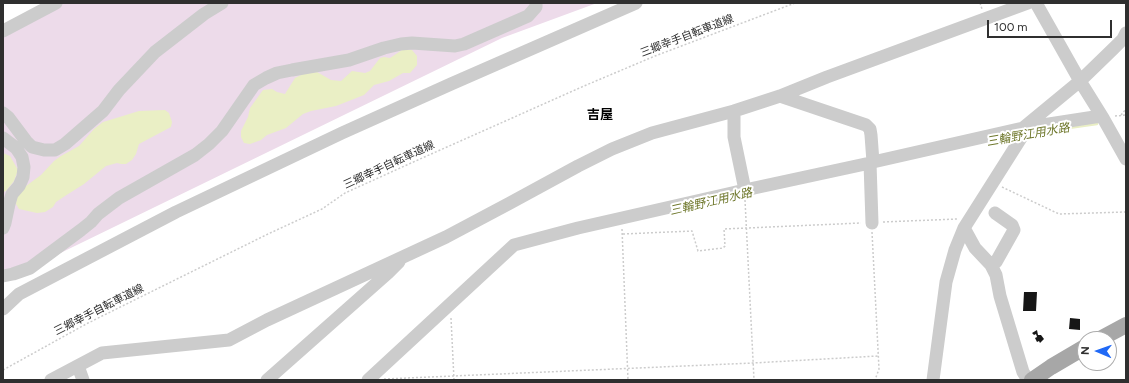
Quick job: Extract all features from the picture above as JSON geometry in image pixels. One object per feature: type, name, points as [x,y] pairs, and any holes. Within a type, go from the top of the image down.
[{"type":"main road","points":[[1115,331],[1126,325]]},
{"type":"main road","points":[[1032,380],[1077,352]]},
{"type":"street","points":[[3,31],[56,3]]},
{"type":"street","points":[[13,140],[44,150],[54,150],[65,144],[102,111],[119,90],[156,52],[204,14],[222,3]]},
{"type":"street","points":[[3,276],[30,268],[81,230],[98,214],[119,198],[195,155],[222,131],[254,85],[266,78],[277,73],[349,60],[401,44],[412,43],[455,46],[464,44],[528,16],[536,7],[536,3]]},
{"type":"street","points":[[3,309],[19,294],[176,212],[342,133],[636,3]]},
{"type":"street","points":[[51,380],[102,353],[229,340],[267,320],[465,227],[584,163],[612,150],[652,134],[734,112],[780,96],[827,77],[1028,3]]},
{"type":"street","points":[[1036,3],[1126,159]]},
{"type":"street","points":[[933,380],[946,282],[955,250],[967,224],[1021,138],[1023,128],[1080,81],[1123,39],[1126,33]]},
{"type":"street","points":[[780,96],[866,125],[870,129],[872,162],[872,223]]},
{"type":"street","points":[[734,112],[734,137],[744,190]]},
{"type":"street","points":[[3,113],[8,117],[13,140],[22,157],[24,167],[23,176],[19,186],[12,194],[8,204],[3,228]]},
{"type":"street","points":[[368,380],[514,245],[744,190],[1023,128],[1101,116]]},
{"type":"street","points":[[991,265],[996,262],[1014,230],[1012,224],[995,213]]},
{"type":"street","points":[[967,224],[975,248],[991,265],[996,275],[1000,296],[1024,372],[1028,380]]},
{"type":"street","points":[[267,380],[388,273],[404,256]]},
{"type":"street","points":[[78,366],[84,380]]},
{"type":"path","name":"三郷幸手自転車道線","points":[[3,370],[95,319],[261,237],[322,210],[346,193],[577,89],[641,62],[795,3]]},
{"type":"path","points":[[1121,115],[1126,109]]},
{"type":"path","points":[[994,182],[1059,214],[1126,212]]},
{"type":"path","points":[[744,190],[754,380]]},
{"type":"path","points":[[621,219],[628,380]]},
{"type":"path","points":[[622,234],[692,231],[698,251],[722,248],[725,246],[724,229],[956,219],[967,224]]},
{"type":"path","points":[[872,223],[879,369],[875,380]]},
{"type":"path","points":[[450,303],[454,380]]},
{"type":"path","points":[[368,380],[878,356]]},
{"type":"shaded area","points":[[56,3],[597,3],[502,38],[3,281],[3,31]]},
{"type":"shaded area","points":[[402,50],[412,50],[417,56],[417,65],[410,73],[403,73],[389,81],[374,85],[364,95],[336,106],[303,114],[286,128],[267,135],[261,140],[250,144],[244,143],[241,137],[241,131],[248,117],[250,108],[263,90],[272,89],[285,94],[295,78],[303,74],[317,72],[331,80],[341,81],[352,71],[365,73],[370,71],[380,58],[390,58]]},
{"type":"shaded area","points":[[165,110],[169,113],[172,122],[171,127],[139,144],[136,154],[132,160],[126,164],[117,163],[106,166],[84,184],[56,202],[53,207],[45,212],[37,213],[19,209],[16,204],[17,196],[26,186],[41,175],[54,161],[79,146],[94,129],[103,122],[139,111]]},
{"type":"shaded area","points":[[3,153],[10,156],[18,170],[14,181],[6,191],[3,192]]},
{"type":"building","points":[[1024,292],[1037,292],[1036,311],[1023,311]]},
{"type":"building","points":[[1070,318],[1080,319],[1080,330],[1069,329]]},
{"type":"building","points":[[1037,330],[1038,335],[1041,335],[1044,339],[1040,343],[1039,341],[1037,342],[1035,338],[1037,337],[1036,334],[1034,335],[1032,333]]},
{"type":"waterway","name":"三輪野江用水路","points":[[1026,134],[1097,124]]},
{"type":"district","name":"吉屋","points":[[600,115]]}]
